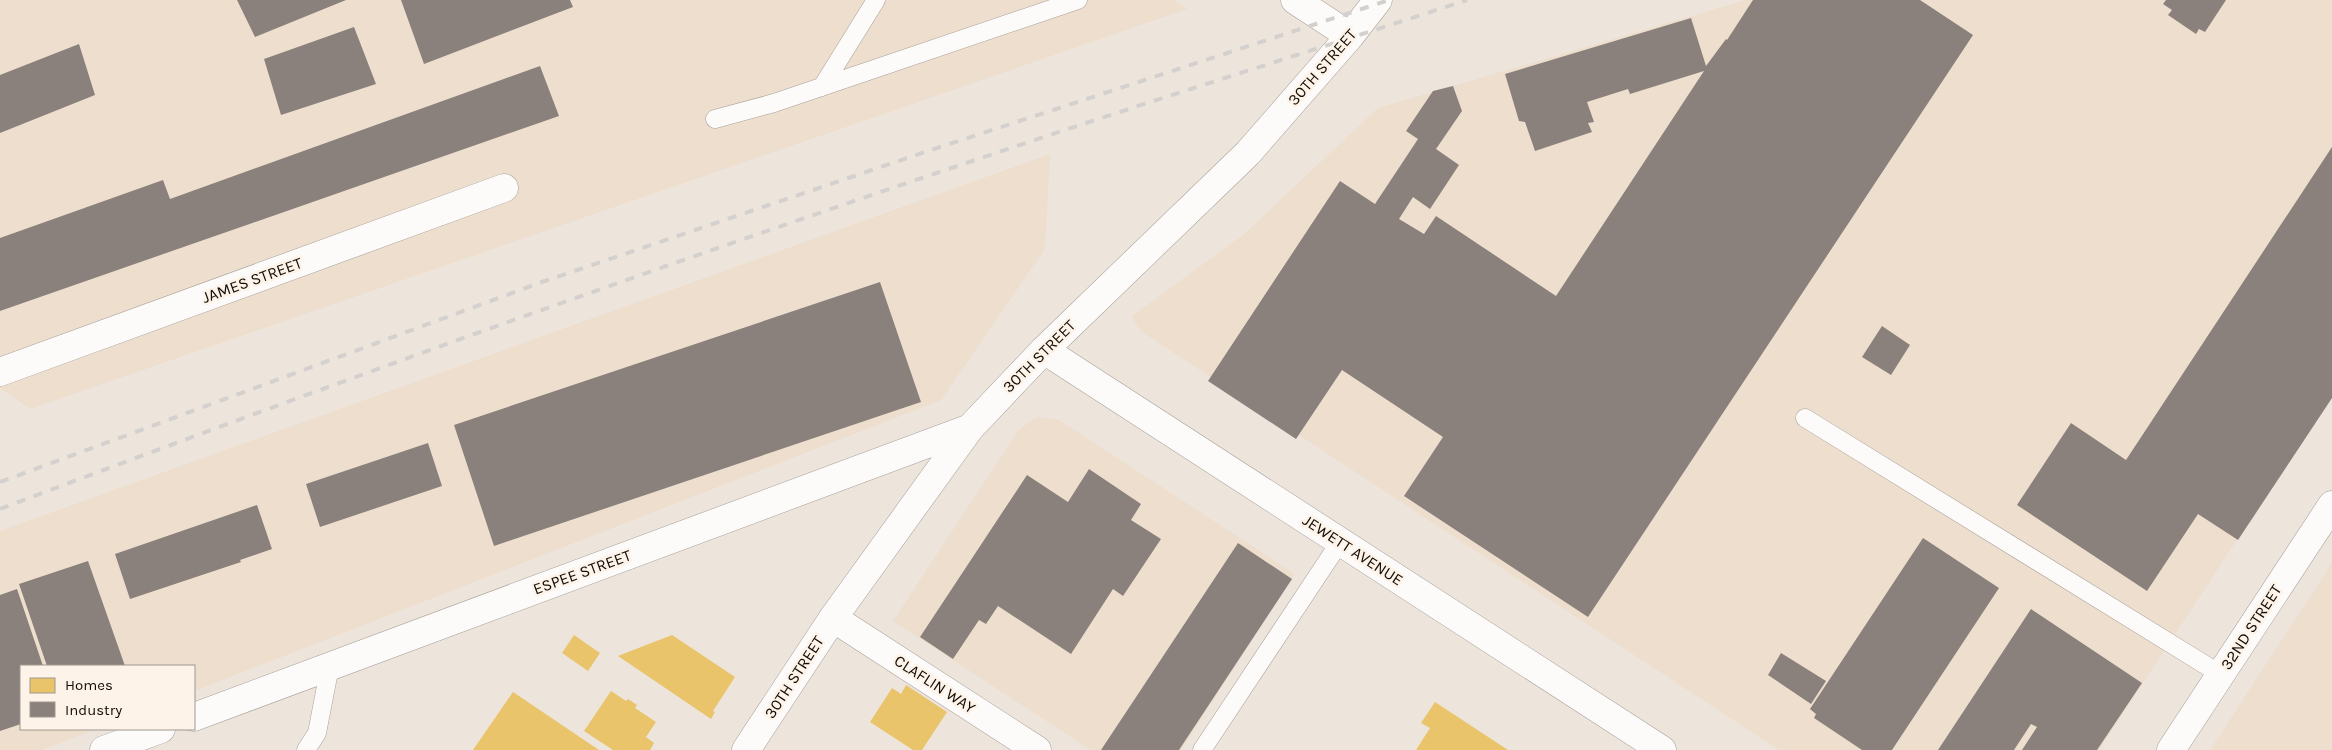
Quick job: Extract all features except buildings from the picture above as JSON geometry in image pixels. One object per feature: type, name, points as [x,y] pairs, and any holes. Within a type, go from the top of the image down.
[{"type":"street","points":[[1295,0],[1350,36]]},
{"type":"street","name":"30TH STREET","points":[[746,750],[833,618],[970,428],[1044,350],[1248,153],[1350,36],[1378,0]]},
{"type":"street","name":"JAMES STREET","points":[[0,372],[504,188]]},
{"type":"street","name":"JEWETT AVENUE","points":[[1044,350],[1340,542],[1648,746]]},
{"type":"street","name":"ESPEE STREET","points":[[195,717],[970,428]]},
{"type":"street","name":"32ND STREET","points":[[2171,750],[2332,505]]},
{"type":"street","name":"CLAFLIN WAY","points":[[833,618],[1037,750]]},
{"type":"street","points":[[104,750],[158,730]]},
{"type":"lane","points":[[822,87],[876,0]]},
{"type":"lane","points":[[715,118],[774,103],[1078,0]]},
{"type":"lane","points":[[1805,418],[2220,674]]},
{"type":"lane","points":[[1202,750],[1340,542]]},
{"type":"lane","points":[[306,750],[317,733],[330,666]]},
{"type":"shaded area","points":[[0,0],[1173,0],[1187,9],[30,409],[0,388]]},
{"type":"shaded area","points":[[1746,0],[2332,0],[2332,395],[2099,750],[1779,750],[1145,334],[1137,326],[1132,316],[1243,235],[1378,108]]},
{"type":"shaded area","points":[[1050,154],[1045,249],[941,400],[195,691],[195,665],[20,665],[20,730],[93,730],[42,750],[0,750],[0,531]]},
{"type":"shaded area","points":[[1036,417],[1059,420],[1295,574],[1181,750],[1091,750],[893,621],[1018,431]]},
{"type":"shaded area","points":[[2332,563],[2332,750],[2210,750]]},
{"type":"railway","points":[[0,482],[542,282],[931,150],[1389,0]]},
{"type":"railway","points":[[0,509],[256,413],[900,185],[1467,0]]}]
